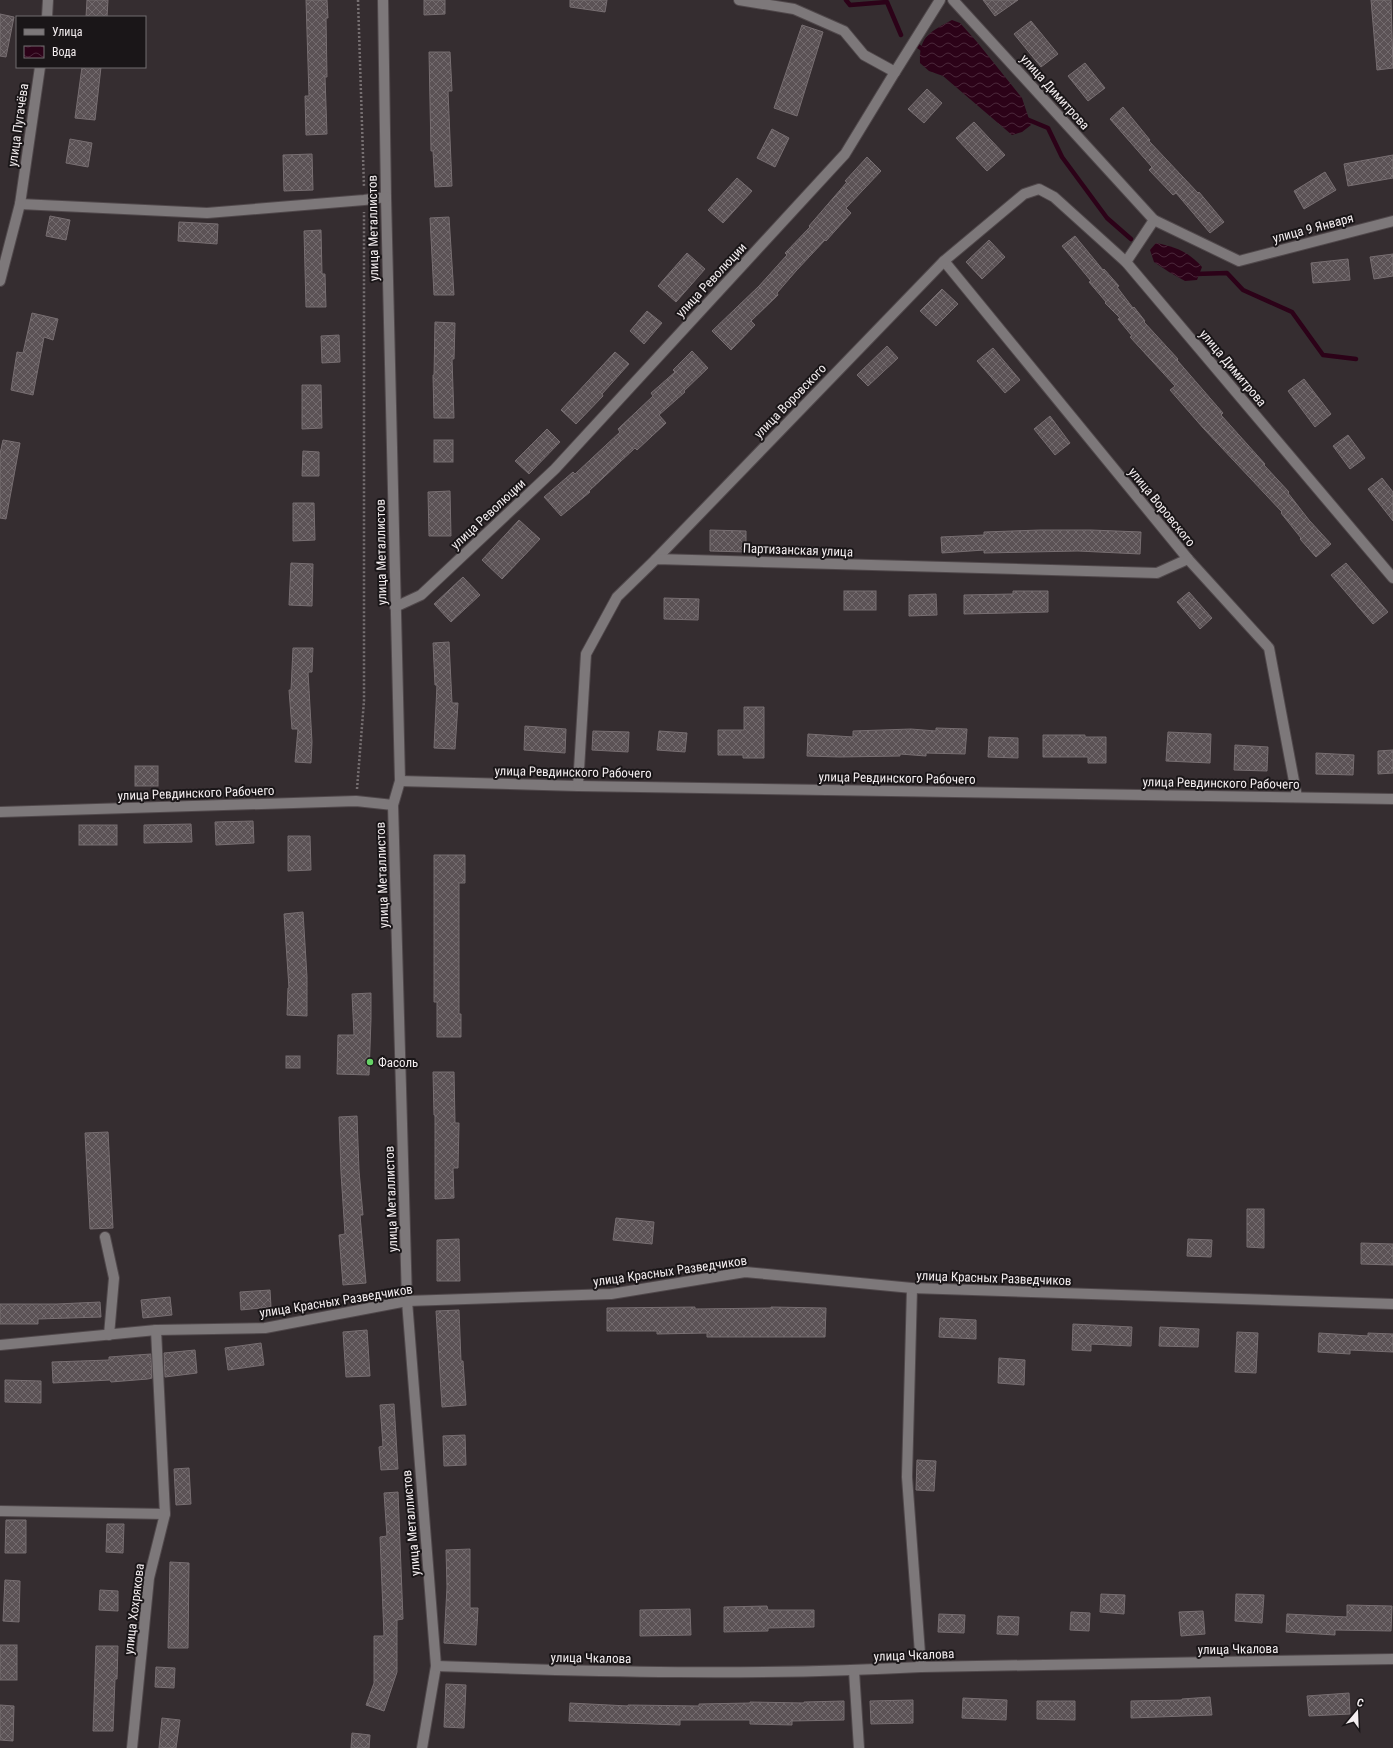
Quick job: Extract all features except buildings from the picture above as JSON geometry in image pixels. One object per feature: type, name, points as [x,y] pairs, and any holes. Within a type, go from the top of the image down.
[{"type":"street","points":[[47,16],[48,0]]},
{"type":"street","name":"улица Металлистов","points":[[383,0],[386,197],[400,781],[393,805],[407,1301],[436,1666],[422,1748]]},
{"type":"street","points":[[739,0],[794,9],[844,31],[864,55],[895,72]]},
{"type":"street","name":"улица Революции","points":[[395,607],[421,595],[555,469],[845,154],[940,0]]},
{"type":"street","name":"улица Димитрова","points":[[953,0],[1154,220],[1239,261]]},
{"type":"street","name":"улица Пугачёва","points":[[0,281],[20,204],[40,68]]},
{"type":"street","name":"улица Димитрова","points":[[1039,189],[1054,197],[1126,262],[1393,578]]},
{"type":"street","name":"улица Воровского","points":[[656,559],[944,260],[1024,194],[1039,189]]},
{"type":"street","points":[[20,204],[207,213],[386,197]]},
{"type":"street","points":[[1126,262],[1154,220]]},
{"type":"street","name":"улица 9 Января","points":[[1239,261],[1393,221]]},
{"type":"street","name":"улица Воровского","points":[[944,260],[1188,559],[1270,648],[1297,797]]},
{"type":"street","points":[[578,786],[586,654],[617,597],[656,559]]},
{"type":"street","name":"Партизанская улица","points":[[656,559],[1157,573],[1188,559]]},
{"type":"street","name":"улица Ревдинского Рабочего","points":[[400,781],[578,786],[1393,799]]},
{"type":"street","name":"улица Ревдинского Рабочего","points":[[0,812],[356,801],[393,805]]},
{"type":"street","points":[[105,1237],[114,1278],[109,1335]]},
{"type":"street","name":"улица Красных Разведчиков","points":[[0,1345],[156,1330],[266,1328],[407,1301],[611,1294],[745,1272],[912,1288],[1393,1304]]},
{"type":"street","points":[[912,1288],[907,1477],[921,1667]]},
{"type":"street","name":"улица Хохрякова","points":[[132,1748],[149,1578],[166,1514],[156,1330]]},
{"type":"street","points":[[0,1512],[166,1514]]},
{"type":"street","name":"улица Чкалова","points":[[436,1666],[586,1672],[854,1671],[921,1667],[1393,1659]]},
{"type":"street","points":[[854,1671],[858,1748]]},
{"type":"path","points":[[356,801],[364,701],[364,200],[358,0]]},
{"type":"water","points":[[952,20],[960,23],[1022,98],[1031,125],[1022,132],[1012,135],[943,76],[929,71],[920,63],[921,47],[927,36]]},
{"type":"water","points":[[1156,243],[1170,246],[1192,257],[1202,267],[1197,280],[1185,281],[1154,262],[1150,250]]},
{"type":"waterway","points":[[846,0],[850,5],[887,2],[901,35]]},
{"type":"waterway","points":[[918,46],[925,51]]},
{"type":"waterway","points":[[1024,118],[1048,128],[1062,157],[1107,218],[1131,239]]},
{"type":"waterway","points":[[1195,274],[1227,273],[1243,290],[1292,312],[1323,355],[1356,359]]},
{"type":"place","name":"Фасоль","points":[[370,1062]]}]
